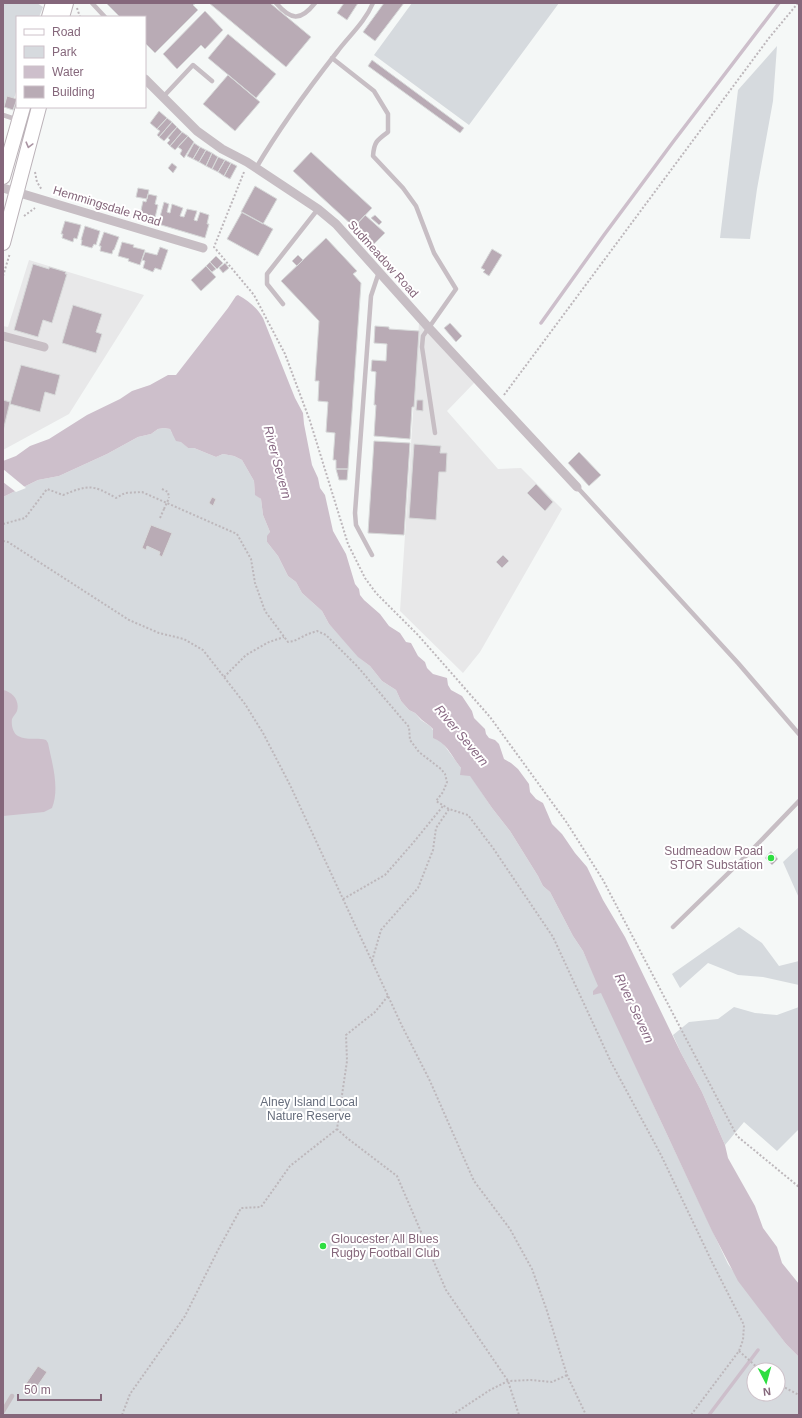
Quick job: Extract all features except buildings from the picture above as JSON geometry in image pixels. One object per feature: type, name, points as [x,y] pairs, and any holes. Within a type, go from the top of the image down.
[{"type":"main road","points":[[49,16],[53,3]]},
{"type":"main road","points":[[62,16],[66,3]]},
{"type":"main road","points":[[3,178],[23,108]]},
{"type":"main road","points":[[3,243],[39,108]]},
{"type":"street","name":"Sudmeadow Road","points":[[146,80],[197,131],[318,209],[336,224],[429,328],[577,487]]},
{"type":"street","name":"Hemmingsdale Road","points":[[3,188],[204,248]]},
{"type":"street","points":[[3,336],[44,347]]},
{"type":"lane","points":[[92,3],[104,16]]},
{"type":"lane","points":[[276,3],[290,16],[297,16],[303,15],[310,10],[315,3]]},
{"type":"lane","points":[[256,168],[269,147],[332,58],[365,18],[373,3]]},
{"type":"lane","points":[[332,58],[374,91],[388,114],[388,132],[377,140],[374,147],[373,156],[403,188],[416,206],[434,253],[456,289],[423,336],[422,347],[435,433]]},
{"type":"lane","points":[[163,97],[193,65],[212,81]]},
{"type":"lane","points":[[3,115],[19,121]]},
{"type":"lane","points":[[283,304],[267,284],[267,274],[318,209]]},
{"type":"lane","points":[[372,555],[356,525],[355,513],[371,296],[379,272]]},
{"type":"lane","points":[[577,487],[738,663],[799,734]]},
{"type":"lane","points":[[673,927],[748,854],[799,801]]},
{"type":"lane","points":[[3,1411],[12,1396]]},
{"type":"path","points":[[78,3],[77,8],[80,16]]},
{"type":"path","points":[[499,402],[764,44],[798,3]]},
{"type":"path","points":[[247,162],[214,247],[254,295],[285,354],[310,421],[348,544],[365,578],[376,593],[418,635],[490,717],[567,822],[603,880],[737,1136],[799,1187]]},
{"type":"path","points":[[3,524],[25,518],[47,488],[63,495],[81,488],[92,487],[116,498],[125,492],[142,492],[237,534],[251,559],[255,584],[265,611],[288,642],[317,631],[326,635],[357,666],[409,727],[410,740],[419,752],[441,769],[445,774],[447,782],[443,792],[436,801],[442,806],[468,815],[493,848],[553,936],[611,1062],[661,1155],[744,1325],[743,1340],[739,1351],[691,1415]]},
{"type":"path","points":[[160,518],[170,498],[168,492],[162,489]]},
{"type":"path","points":[[3,541],[8,542],[129,620],[159,633],[184,639],[203,650],[245,704],[263,733],[290,785],[388,996],[430,1081],[474,1181],[510,1230],[532,1269],[567,1375],[586,1415]]},
{"type":"path","points":[[224,677],[246,655],[270,642],[284,637]]},
{"type":"path","points":[[343,899],[385,875],[413,843],[442,806]]},
{"type":"path","points":[[372,961],[381,930],[418,888],[433,850],[436,828],[449,808]]},
{"type":"path","points":[[122,1415],[130,1394],[185,1316],[241,1208],[261,1206],[290,1166],[337,1129],[347,1061],[346,1035],[374,1012],[388,996]]},
{"type":"path","points":[[337,1129],[397,1176],[446,1290],[508,1380],[519,1415]]},
{"type":"path","points":[[739,1351],[751,1362]]},
{"type":"path","points":[[452,1415],[508,1380],[552,1382],[567,1375]]},
{"type":"path","points":[[786,1388],[799,1395]]},
{"type":"shaded area","points":[[29,260],[144,295],[69,414],[3,450],[3,326],[8,327]]},
{"type":"shaded area","points":[[419,323],[475,382],[447,411],[498,469],[521,468],[562,509],[480,652],[463,673],[400,611]]},
{"type":"green space","points":[[3,3],[37,3],[43,7],[39,16],[16,16],[16,92],[14,99],[7,96],[4,107]]},
{"type":"green space","points":[[412,3],[559,3],[469,125],[374,55]]},
{"type":"green space","points":[[777,46],[773,101],[757,189],[750,239],[720,238],[738,90]]},
{"type":"green space","name":"Alney Island Local Nature Reserve","points":[[158,429],[170,429],[172,433],[188,448],[194,448],[216,457],[223,454],[234,456],[242,460],[254,481],[255,494],[261,499],[263,515],[270,532],[267,542],[278,556],[288,576],[296,582],[302,593],[322,611],[329,624],[361,659],[370,666],[382,681],[396,690],[401,701],[409,710],[415,713],[421,720],[430,726],[461,768],[461,775],[470,775],[492,808],[510,831],[543,886],[550,892],[573,936],[583,951],[728,1264],[786,1344],[799,1357],[799,1415],[3,1415],[3,497],[38,480],[59,476],[107,454],[138,437],[151,434]]},
{"type":"green space","points":[[799,847],[799,898],[783,862]]},
{"type":"green space","points":[[739,927],[762,943],[779,966],[799,961],[799,985],[763,977],[738,975],[708,963],[680,988],[672,974]]},
{"type":"green space","points":[[734,1007],[755,1013],[777,1015],[799,1007],[799,1129],[777,1151],[744,1122],[725,1145],[702,1092],[673,1035],[689,1022],[718,1019]]},
{"type":"water","name":"River Severn","points":[[238,295],[252,305],[263,318],[295,398],[303,413],[312,465],[318,478],[320,488],[325,495],[333,531],[346,554],[360,595],[380,614],[389,626],[400,633],[406,642],[411,643],[418,656],[425,662],[427,668],[433,674],[447,678],[448,685],[451,690],[462,696],[472,711],[474,718],[485,729],[489,738],[495,740],[499,744],[504,759],[518,769],[529,784],[530,792],[536,799],[543,803],[552,824],[562,834],[587,867],[603,900],[625,937],[681,1053],[702,1092],[725,1145],[728,1158],[755,1206],[763,1228],[777,1247],[782,1263],[799,1284],[799,1357],[786,1344],[738,1281],[712,1231],[601,993],[593,995],[593,991],[598,986],[583,951],[573,936],[550,892],[543,886],[510,831],[470,776],[460,775],[461,768],[449,751],[442,743],[433,738],[433,729],[415,713],[409,710],[401,701],[396,690],[382,681],[370,666],[358,657],[329,624],[322,611],[302,593],[296,582],[288,576],[278,556],[267,542],[267,536],[270,532],[263,515],[261,499],[255,495],[254,481],[242,460],[234,456],[223,454],[216,457],[194,448],[188,448],[181,442],[176,441],[170,429],[164,428],[158,429],[151,434],[138,437],[107,454],[59,476],[38,480],[3,497],[3,461],[16,456],[30,446],[49,439],[87,415],[120,399],[132,391],[150,385],[168,375],[176,375]]},
{"type":"water","points":[[3,690],[13,695],[17,700],[17,711],[12,718],[13,729],[16,735],[25,738],[46,740],[48,743],[53,767],[55,792],[52,808],[44,812],[3,816]]},
{"type":"pier","points":[[3,469],[26,488],[16,492],[3,482]]},
{"type":"waterway","points":[[541,323],[673,142],[779,3]]},
{"type":"waterway","points":[[709,1415],[758,1350]]},
{"type":"place","name":"Sudmeadow Road STOR Substation","points":[[771,858]]},
{"type":"place","name":"Gloucester All Blues Rugby Football Club","points":[[323,1246]]}]
